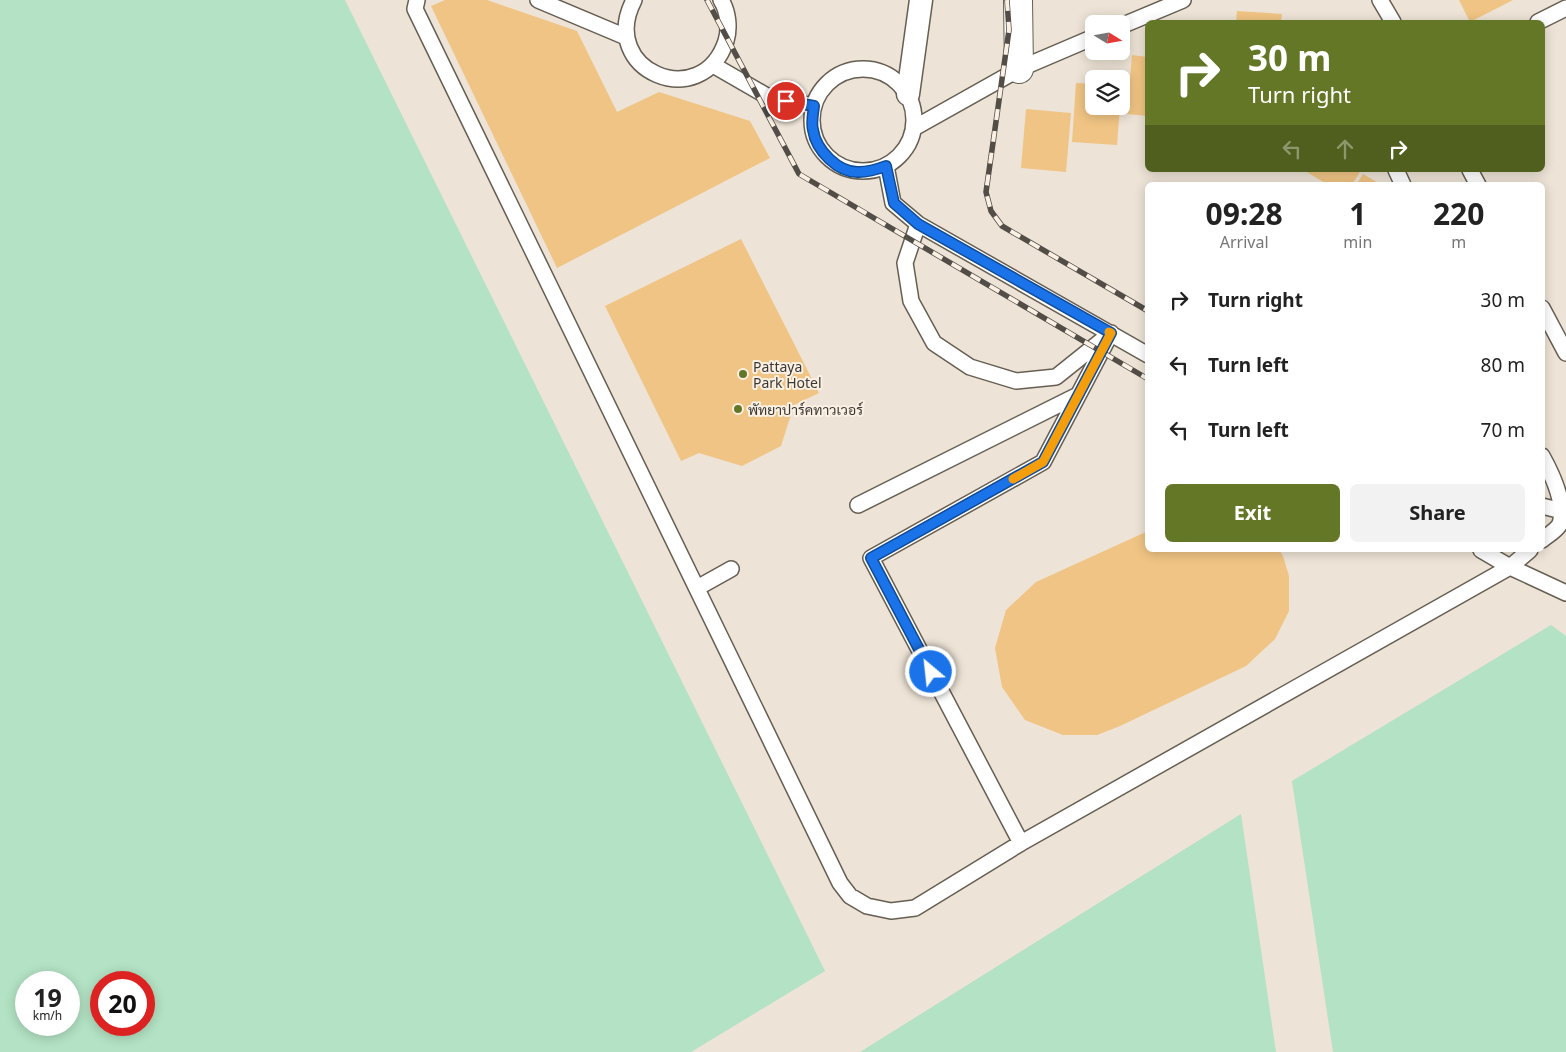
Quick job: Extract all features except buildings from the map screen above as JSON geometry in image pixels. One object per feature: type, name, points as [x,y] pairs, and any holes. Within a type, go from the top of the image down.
[{"type":"street","points":[[908,94],[921,0]]},
{"type":"street","points":[[1018,0],[1018,69]]},
{"type":"lane","points":[[417,0],[415,9],[840,883],[850,896],[867,906],[891,911],[915,908],[1021,843],[1510,567],[1528,552]]},
{"type":"lane","points":[[538,0],[626,37]]},
{"type":"lane","points":[[634,0],[627,14],[626,37],[633,54],[641,64],[656,75],[671,79],[689,78],[698,75],[713,65],[722,53],[728,35],[728,19],[721,0]]},
{"type":"lane","points":[[1130,22],[1183,0]]},
{"type":"lane","points":[[1380,0],[1387,20]]},
{"type":"lane","points":[[1542,20],[1566,8]]},
{"type":"lane","points":[[914,128],[1018,69],[1085,41]]},
{"type":"lane","points":[[713,65],[772,99],[814,106]]},
{"type":"lane","points":[[869,68],[890,76],[908,94],[914,111],[914,128],[908,145],[899,157],[886,166],[858,173],[842,168],[827,158],[819,147],[812,130],[814,106],[821,90],[836,76],[852,69],[869,68]]},
{"type":"lane","points":[[886,166],[894,203],[918,224],[1145,353]]},
{"type":"lane","points":[[918,224],[905,263],[911,301],[934,343],[970,367],[1016,381],[1056,377],[1111,333]]},
{"type":"lane","points":[[1545,314],[1566,353]]},
{"type":"lane","points":[[1021,843],[871,558],[1043,462],[1076,396],[1111,333]]},
{"type":"lane","points":[[858,505],[1076,396]]},
{"type":"lane","points":[[1545,462],[1561,494],[1565,512],[1559,527],[1545,538]]},
{"type":"lane","points":[[1545,507],[1565,512]]},
{"type":"lane","points":[[1484,552],[1510,567],[1566,593]]},
{"type":"lane","points":[[697,588],[731,569]]},
{"type":"green space","points":[[0,0],[345,0],[825,971],[691,1052],[0,1052]]},
{"type":"green space","points":[[1551,625],[1566,636],[1566,1052],[1333,1052],[1292,781]]},
{"type":"green space","points":[[1241,814],[1276,1052],[860,1052]]},
{"type":"railway","points":[[707,0],[799,174],[1145,377]]},
{"type":"railway","points":[[1007,0],[1009,30],[986,192],[991,211],[1002,226],[1145,309]]},
{"type":"slow traffic","points":[[1013,479],[1043,462],[1076,396],[1111,333],[1109,332]]},
{"type":"place","name":"Pattaya Park Hotel","points":[[743,374]]},
{"type":"place","name":"พัทยาปาร์คทาวเวอร์","points":[[738,409]]},
{"type":"route","points":[[786,101],[814,106],[812,130],[819,147],[827,158],[842,168],[858,173],[886,166],[894,203],[918,224],[1111,333],[1076,396],[1043,462],[871,558],[931,672]]}]
